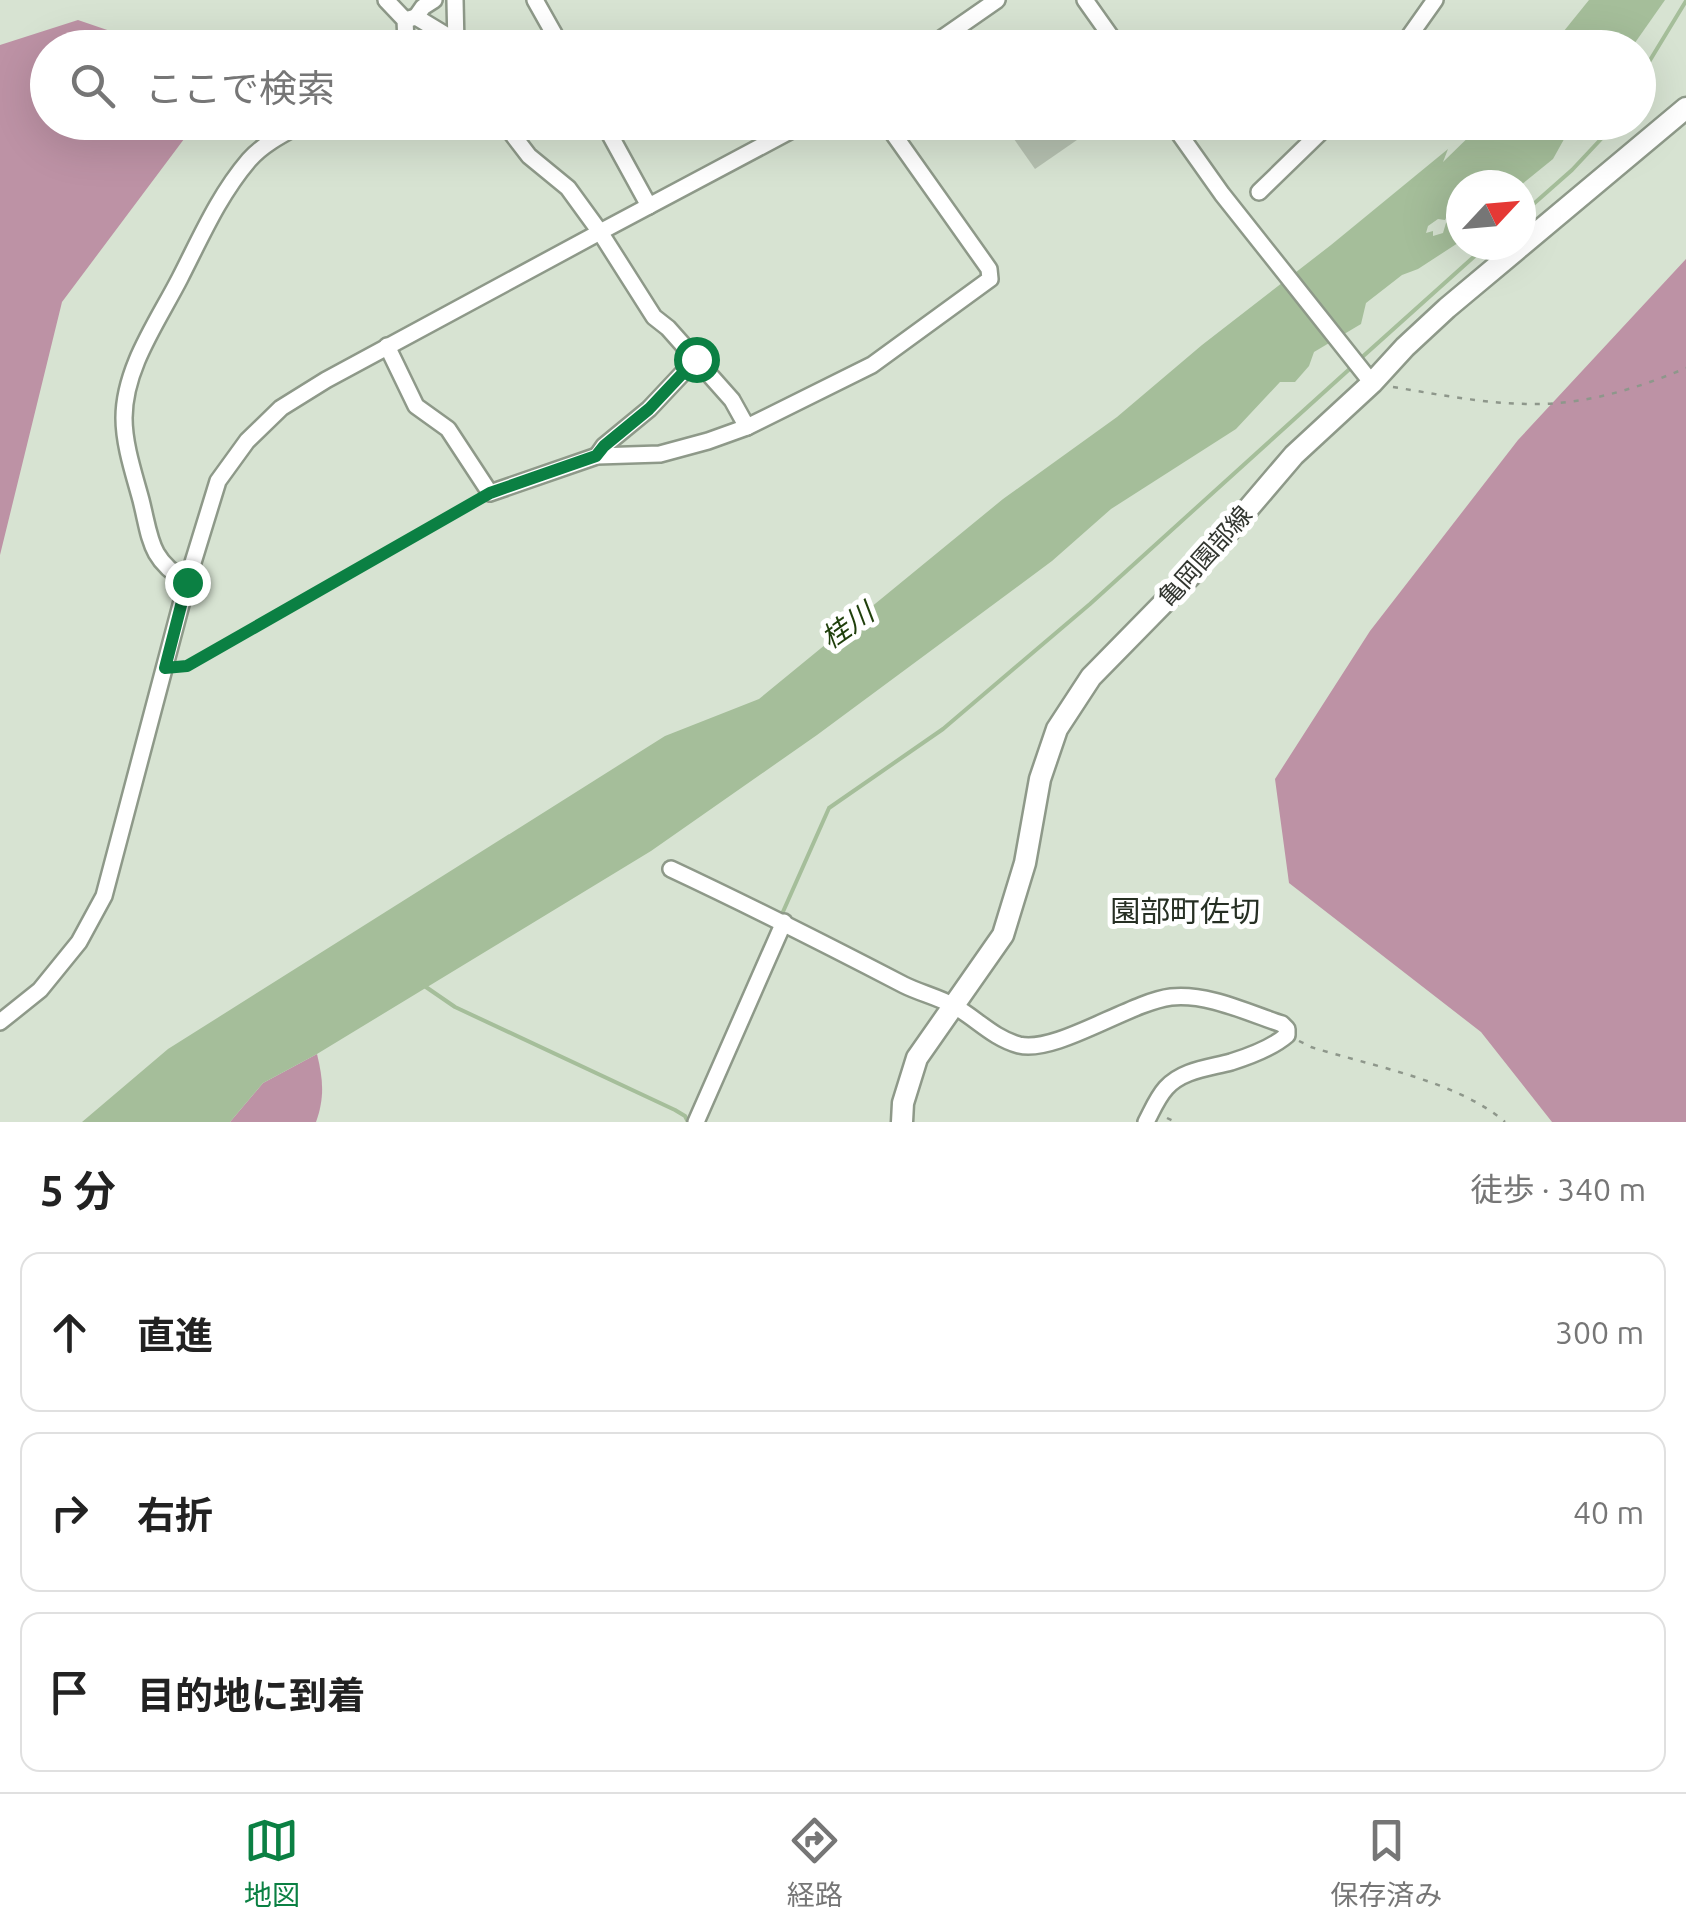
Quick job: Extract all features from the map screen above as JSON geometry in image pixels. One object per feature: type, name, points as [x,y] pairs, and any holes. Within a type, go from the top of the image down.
[{"type":"main road","name":"亀岡園部線","points":[[1656,133],[1686,108]]},
{"type":"main road","name":"亀岡園部線","points":[[902,1122],[902,1103],[916,1058],[1003,935],[1025,863],[1040,779],[1056,728],[1091,677],[1194,571],[1294,455],[1370,380],[1447,308],[1648,140]]},
{"type":"street","points":[[386,0],[433,30]]},
{"type":"street","points":[[408,30],[410,18],[434,0]]},
{"type":"street","points":[[455,0],[455,30]]},
{"type":"street","points":[[535,0],[552,30]]},
{"type":"street","points":[[954,30],[997,0]]},
{"type":"street","points":[[1086,0],[1107,30]]},
{"type":"street","points":[[1414,30],[1435,0]]},
{"type":"street","points":[[187,582],[173,574],[154,552],[128,448],[124,418],[128,390],[139,358],[226,189],[252,157],[273,140]]},
{"type":"street","points":[[517,140],[528,156],[568,188],[654,317],[732,400],[747,427]]},
{"type":"street","points":[[613,140],[649,206]]},
{"type":"street","points":[[0,1022],[40,990],[79,942],[104,896],[187,582],[218,481],[247,441],[281,408],[386,346],[772,140]]},
{"type":"street","points":[[386,346],[416,406],[448,429],[490,493],[596,456],[660,454],[747,427],[872,365],[990,280],[989,269],[899,140]]},
{"type":"street","points":[[1184,140],[1222,194],[1370,380]]},
{"type":"street","points":[[1259,192],[1313,140]]},
{"type":"street","points":[[596,456],[649,409],[696,359]]},
{"type":"street","points":[[671,869],[954,1006],[989,1032],[1021,1046],[1056,1040],[1172,997],[1200,998],[1282,1024],[1287,1029],[1287,1035],[1278,1043],[1176,1080],[1160,1096],[1146,1122]]},
{"type":"street","points":[[696,1122],[784,922]]},
{"type":"path","points":[[1370,380],[1461,399],[1542,404],[1643,386],[1686,368]]},
{"type":"path","points":[[165,668],[187,666],[490,493]]},
{"type":"path","points":[[1287,1035],[1310,1047],[1458,1094],[1489,1108],[1506,1122]]},
{"type":"shaded area","points":[[1589,0],[1665,0],[1644,30],[1565,30]]},
{"type":"shaded area","points":[[78,20],[107,30],[47,30]]},
{"type":"shaded area","points":[[30,35],[30,140],[183,140],[62,302],[0,555],[0,45]]},
{"type":"shaded area","points":[[1466,140],[1564,140],[1553,159],[1536,173],[1446,170],[1446,218],[1428,226],[1426,233],[1443,233],[1446,223],[1446,251],[1402,275],[1366,303],[1361,324],[1314,352],[1309,366],[1295,382],[1280,382],[1236,429],[1111,509],[1052,561],[817,735],[651,851],[263,1083],[230,1122],[82,1122],[168,1049],[665,736],[759,699],[1003,499],[1117,417],[1448,149],[1443,162]]},
{"type":"shaded area","points":[[1686,259],[1686,1122],[1552,1122],[1481,1032],[1289,883],[1275,779],[1370,631],[1518,440]]},
{"type":"shaded area","points":[[317,1054],[322,1088],[316,1122],[230,1122],[263,1083]]},
{"type":"building","points":[[1015,140],[1077,140],[1035,169]]},
{"type":"waterway","points":[[1656,50],[1686,1]]},
{"type":"waterway","points":[[1536,202],[1600,140]]},
{"type":"waterway","points":[[1360,359],[1470,260]]},
{"type":"waterway","points":[[782,914],[829,808],[943,729],[1090,604],[1354,365]]},
{"type":"waterway","points":[[423,985],[455,1007],[675,1110],[688,1122]]},
{"type":"district","name":"園部町佐切","points":[[1185,911]]},
{"type":"route","points":[[187,582],[165,668],[187,666],[490,493],[596,456],[649,409],[696,359]]},
{"type":"water label","name":"桂川","points":[[847,625]]}]
